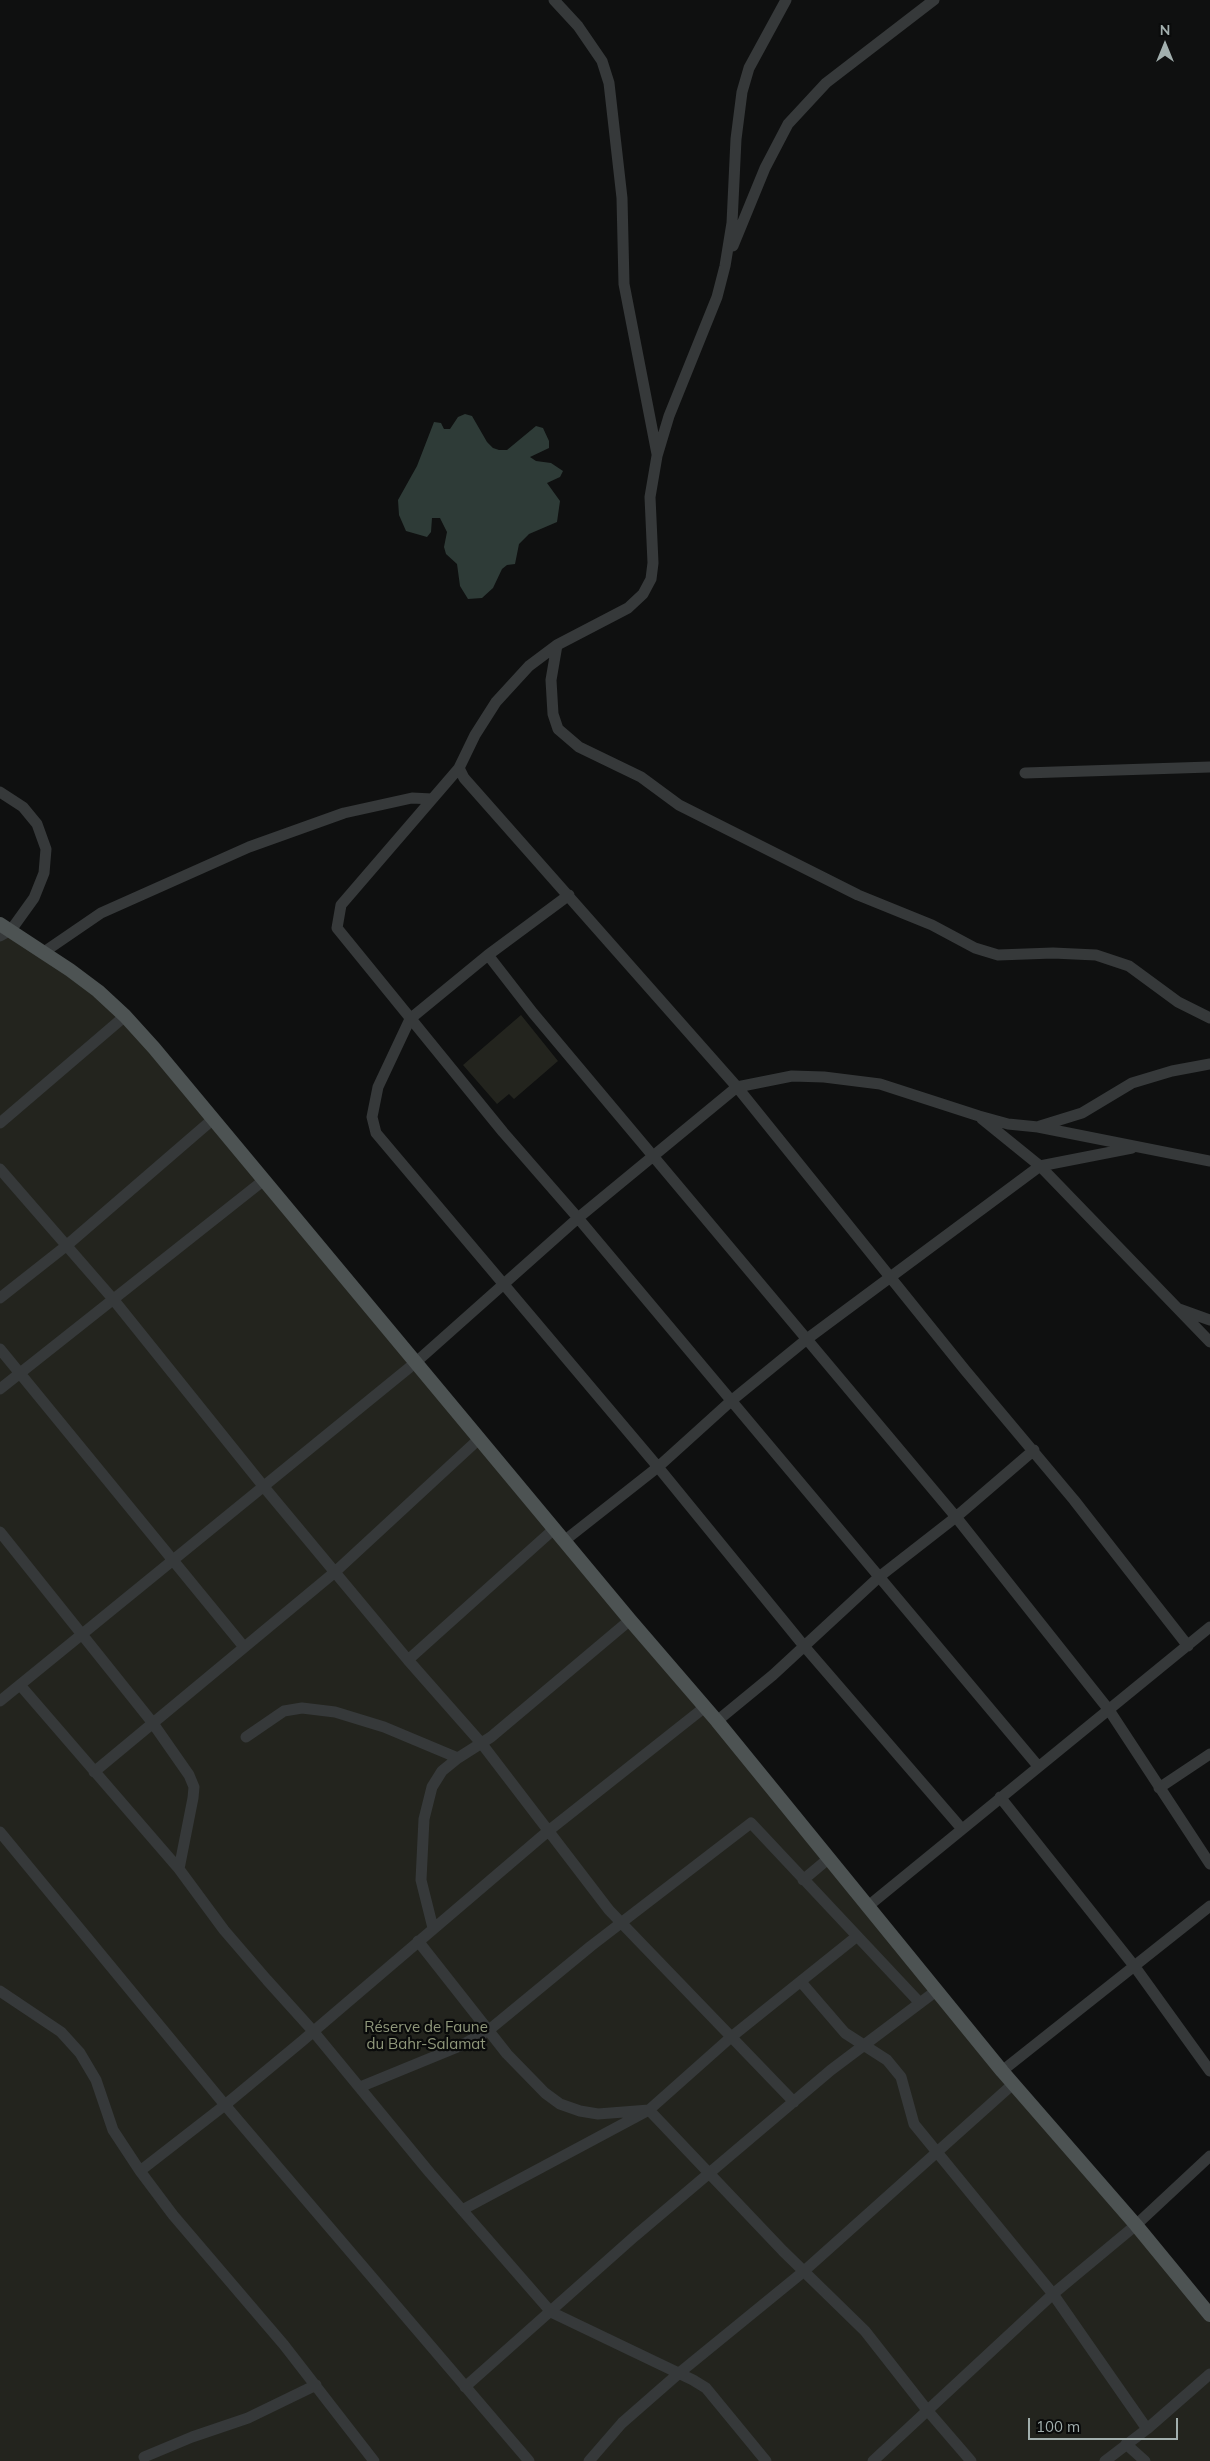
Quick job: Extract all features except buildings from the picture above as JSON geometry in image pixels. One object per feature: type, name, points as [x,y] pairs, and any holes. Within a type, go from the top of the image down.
[{"type":"main road","points":[[4,930],[44,952],[98,991],[125,1016],[480,1438],[630,1620],[705,1706],[1002,2071],[1136,2225],[1210,2315]]},
{"type":"street","points":[[554,0],[578,26],[602,61],[609,83],[622,198],[624,284],[657,456]]},
{"type":"street","points":[[786,0],[749,68],[742,92],[736,139],[732,223],[725,266],[717,297],[669,416],[657,456],[650,497],[653,563],[651,579],[643,594],[628,608],[557,645],[529,666],[496,702],[475,735],[459,768],[341,905],[337,928],[503,1132],[578,1218],[1038,1766]]},
{"type":"street","points":[[725,266],[765,168],[788,124],[826,83],[934,0]]},
{"type":"street","points":[[557,645],[550,680],[553,714],[558,729],[579,747],[641,777],[679,805],[858,895],[932,924],[975,948],[998,956],[1053,953],[1096,955],[1129,966],[1178,1002],[1210,1018]]},
{"type":"street","points":[[1025,773],[1210,767]]},
{"type":"street","points":[[459,768],[464,778],[738,1087],[889,1276],[1034,1450],[1188,1646]]},
{"type":"street","points":[[0,792],[23,807],[37,824],[46,849],[44,873],[34,898],[4,930]]},
{"type":"street","points":[[44,952],[101,913],[249,847],[344,813],[412,798],[432,799]]},
{"type":"street","points":[[569,895],[488,955],[410,1019],[378,1087],[372,1117],[376,1133],[658,1467],[804,1646],[962,1829]]},
{"type":"street","points":[[488,955],[533,1013],[652,1156],[956,1516],[1109,1710],[1158,1788],[1210,1864]]},
{"type":"street","points":[[0,1123],[125,1016]]},
{"type":"street","points":[[1038,1126],[1082,1113],[1132,1083],[1172,1071],[1210,1064]]},
{"type":"street","points":[[0,1702],[415,1362],[578,1218],[738,1087],[792,1076],[824,1077],[880,1084],[1008,1124],[1038,1126],[1210,1161]]},
{"type":"street","points":[[979,1116],[1040,1166],[1210,1342]]},
{"type":"street","points":[[0,1298],[66,1246],[212,1120]]},
{"type":"street","points":[[564,1541],[658,1467],[731,1401],[807,1339],[889,1276],[1040,1166],[1139,1147]]},
{"type":"street","points":[[0,1169],[113,1299],[264,1487],[408,1660],[482,1744],[596,1895],[730,2038],[794,2102]]},
{"type":"street","points":[[0,1389],[264,1180]]},
{"type":"street","points":[[1176,1308],[1210,1320]]},
{"type":"street","points":[[0,1349],[244,1647]]},
{"type":"street","points":[[94,1772],[335,1572],[480,1438]]},
{"type":"street","points":[[717,1721],[879,1578],[1034,1450]]},
{"type":"street","points":[[408,1660],[554,1529]]},
{"type":"street","points":[[0,1532],[152,1722],[189,1775],[194,1787],[193,1798],[178,1869]]},
{"type":"street","points":[[433,1928],[421,1880],[424,1820],[432,1788],[442,1771],[458,1758],[482,1744],[630,1620]]},
{"type":"street","points":[[867,1907],[1210,1627]]},
{"type":"street","points":[[20,1685],[178,1869],[224,1930],[313,2031],[462,2210],[551,2312],[706,2388],[766,2461]]},
{"type":"street","points":[[140,2170],[225,2105],[547,1832],[705,1706]]},
{"type":"street","points":[[246,1737],[263,1723],[284,1711],[302,1708],[335,1712],[384,1727],[458,1758]]},
{"type":"street","points":[[1158,1788],[1210,1754]]},
{"type":"street","points":[[1000,1797],[1136,1967],[1210,2071]]},
{"type":"street","points":[[360,2087],[460,2046],[489,2030],[591,1946],[751,1823],[919,2002]]},
{"type":"street","points":[[0,1832],[225,2105],[529,2461]]},
{"type":"street","points":[[803,1880],[828,1859]]},
{"type":"street","points":[[1002,2071],[1136,1967],[1210,1906]]},
{"type":"street","points":[[462,2210],[649,2110],[730,2038],[856,1937]]},
{"type":"street","points":[[418,1941],[507,2054],[545,2093],[560,2104],[580,2111],[598,2114],[649,2110]]},
{"type":"street","points":[[801,1982],[845,2033],[887,2060],[901,2077],[912,2120],[936,2153],[1006,2234],[1053,2294],[1147,2429]]},
{"type":"street","points":[[0,1991],[61,2032],[80,2053],[96,2080],[113,2130],[140,2170],[173,2215],[316,2386],[374,2461]]},
{"type":"street","points":[[465,2387],[635,2236],[794,2102],[863,2044],[936,1991]]},
{"type":"street","points":[[589,2461],[622,2423],[678,2374],[803,2272],[1014,2084]]},
{"type":"street","points":[[649,2110],[803,2272],[865,2331],[970,2461]]},
{"type":"street","points":[[873,2461],[1053,2294],[1136,2225],[1210,2156]]},
{"type":"street","points":[[1105,2461],[1147,2429],[1210,2374]]},
{"type":"street","points":[[144,2457],[192,2437],[248,2418],[316,2386]]},
{"type":"street","points":[[1126,2444],[1145,2461]]},
{"type":"green space","name":"Réserve de Faune du Bahr-Salamat","points":[[0,924],[98,991],[1210,2315],[1210,2461],[0,2461]]},
{"type":"green space","points":[[521,1015],[558,1061],[514,1099],[509,1094],[497,1104],[463,1065]]},
{"type":"shaded area","points":[[465,414],[472,416],[487,442],[493,448],[499,450],[507,450],[536,426],[543,428],[549,441],[549,448],[530,457],[536,461],[551,463],[563,471],[560,477],[547,483],[560,501],[557,522],[529,534],[519,544],[515,564],[507,565],[502,569],[493,588],[482,598],[468,599],[460,586],[457,564],[446,554],[444,547],[447,532],[440,518],[432,518],[431,532],[427,537],[406,531],[399,515],[398,500],[417,466],[434,422],[441,423],[444,429],[450,429],[458,417]]}]
